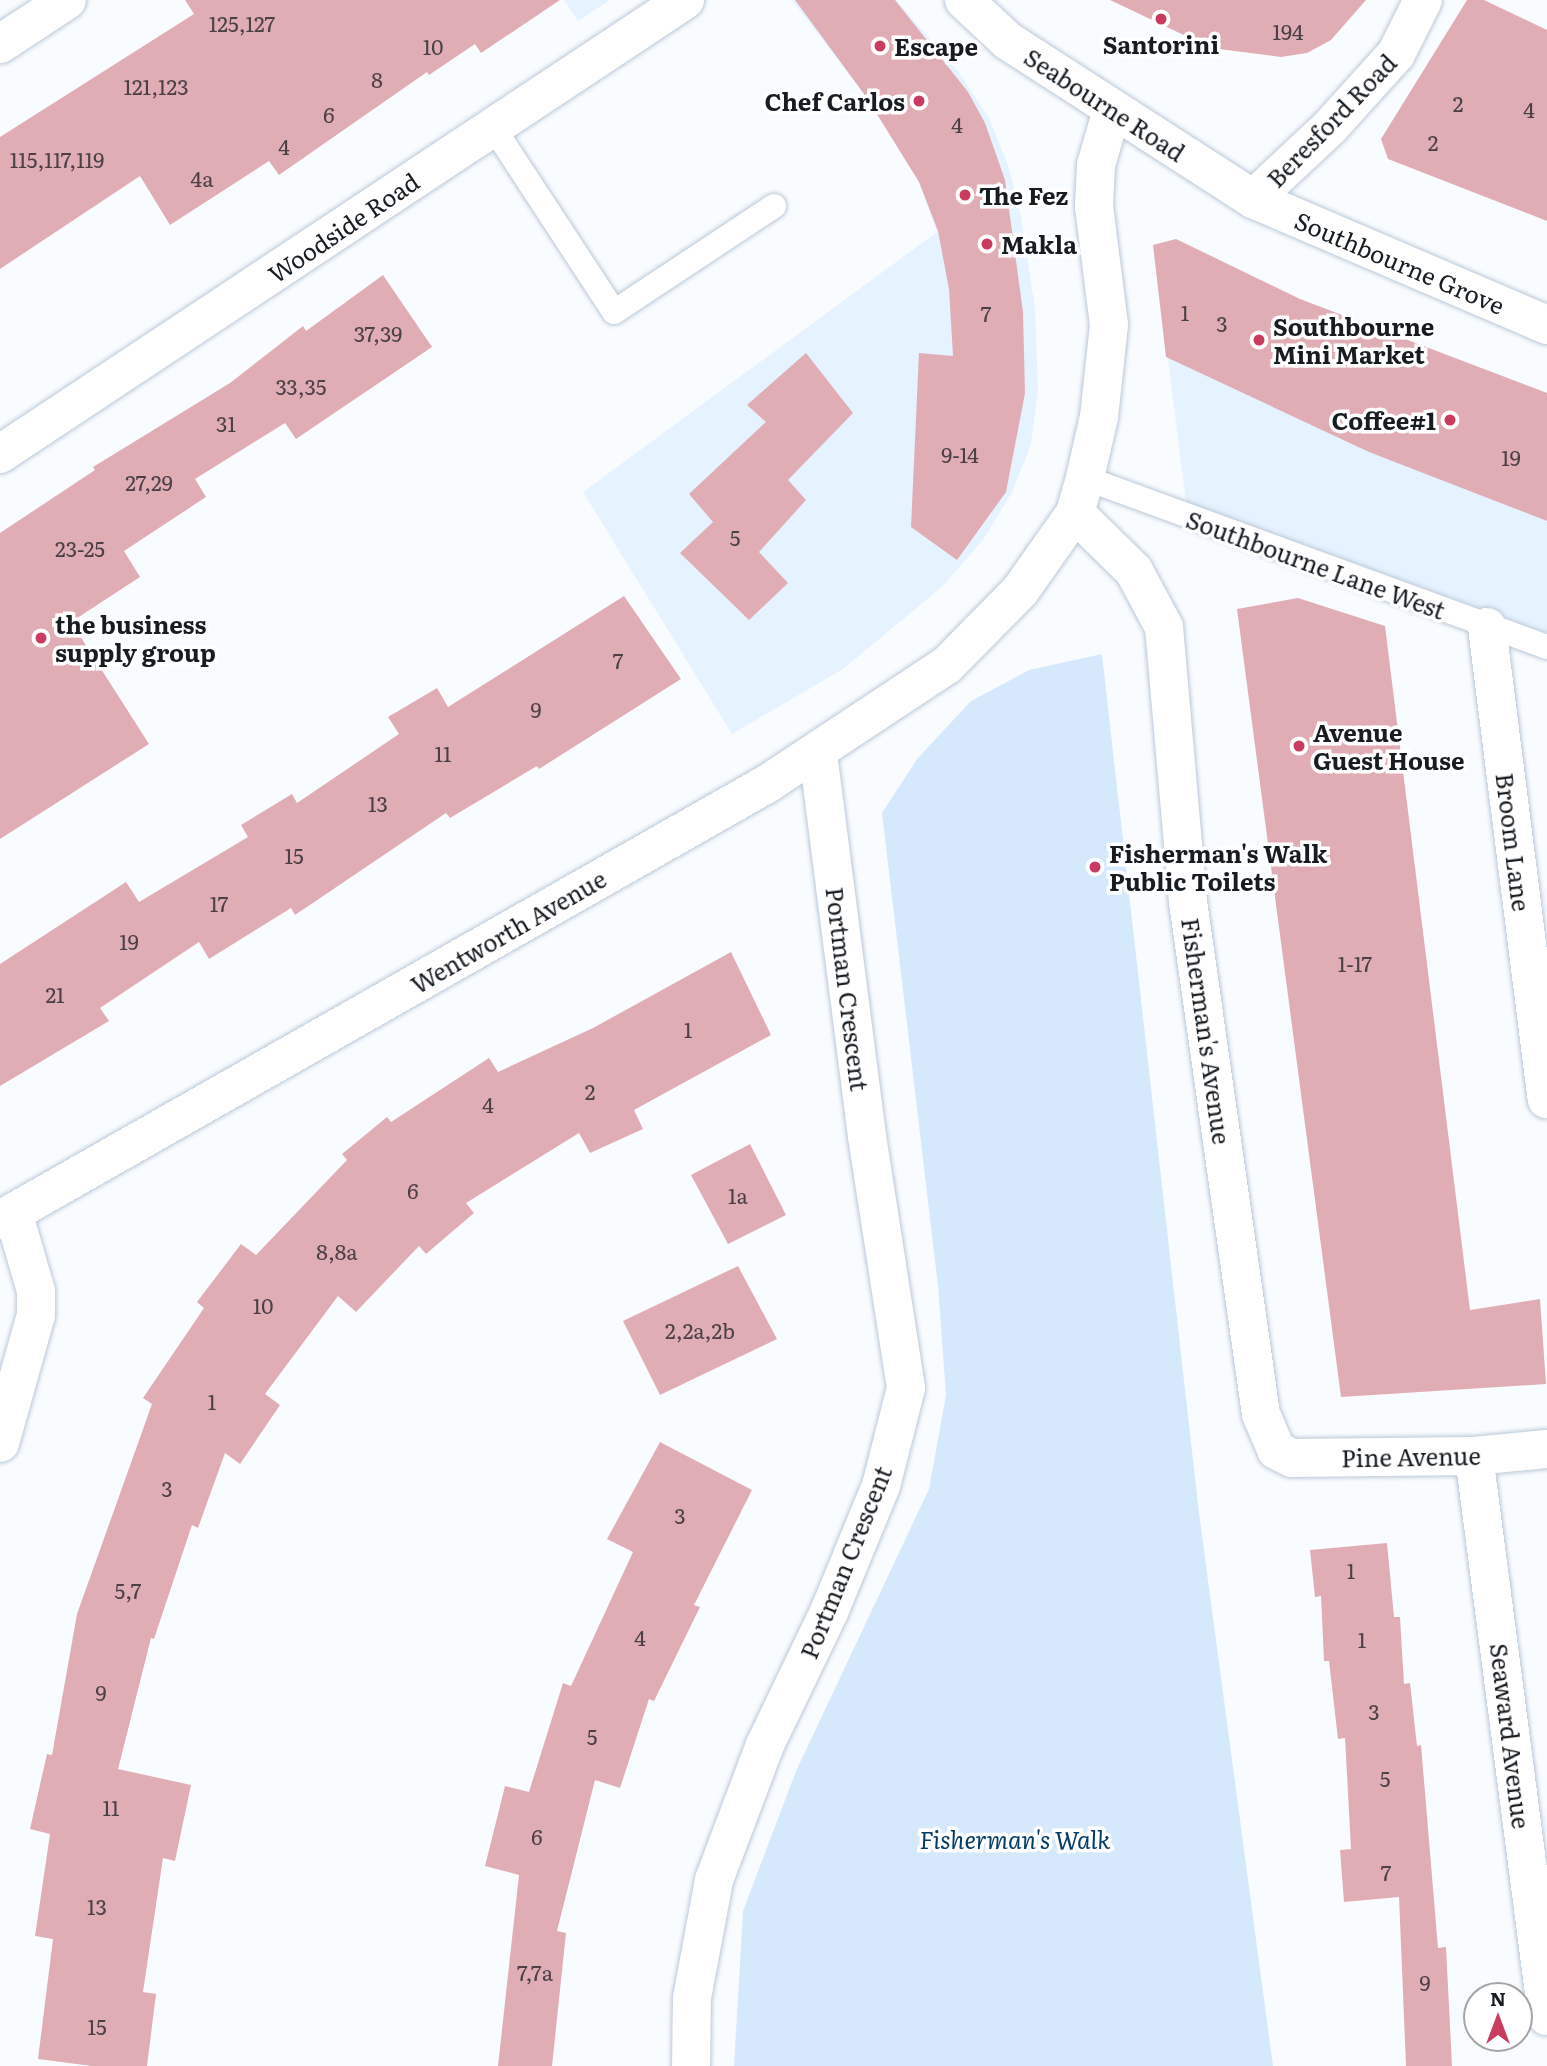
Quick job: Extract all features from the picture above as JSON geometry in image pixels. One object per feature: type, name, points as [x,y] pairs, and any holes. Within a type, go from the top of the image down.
[{"type":"street","points":[[0,44],[67,0]]},
{"type":"street","name":"Woodside Road","points":[[0,454],[685,0]]},
{"type":"street","name":"Seabourne Road","points":[[964,0],[1008,41],[1253,199]]},
{"type":"street","name":"Beresford Road","points":[[1253,199],[1330,128],[1396,54],[1423,0]]},
{"type":"street","points":[[1080,496],[1099,417],[1109,325],[1094,206],[1096,165],[1112,110]]},
{"type":"street","name":"Southbourne Grove","points":[[1253,199],[1547,325]]},
{"type":"street","name":"Wentworth Avenue","points":[[7,1216],[818,753],[947,665],[1020,592],[1080,496]]},
{"type":"street","name":"Fisherman's Avenue","points":[[1080,496],[1135,571],[1164,627],[1188,902],[1261,1414],[1276,1450]]},
{"type":"street","name":"Broom Lane","points":[[1487,627],[1547,1099]]},
{"type":"street","name":"Portman Crescent","points":[[691,2066],[692,1998],[714,1880],[765,1745],[830,1612],[881,1486],[906,1388],[867,1136],[818,753]]},
{"type":"street","points":[[0,1443],[36,1315],[36,1291],[7,1216]]},
{"type":"street","name":"Pine Avenue","points":[[1276,1450],[1292,1458],[1474,1456],[1547,1449]]},
{"type":"street","name":"Seaward Avenue","points":[[1474,1456],[1547,2016]]},
{"type":"lane","points":[[493,128],[614,312],[774,206]]},
{"type":"lane","name":"Southbourne Lane West","points":[[1080,496],[1547,646]]},
{"type":"shaded area","points":[[564,0],[610,0],[578,21]]},
{"type":"shaded area","points":[[792,0],[896,0],[958,71],[989,118],[1008,165],[1021,216],[1035,309],[1038,390],[1031,445],[1011,494],[983,540],[943,586],[843,669],[732,734],[583,492],[937,232],[919,182],[867,98]]},
{"type":"shaded area","points":[[1176,239],[1300,299],[1547,393],[1547,633],[1186,502],[1155,256],[1165,242]]},
{"type":"green space","name":"Fisherman's Walk","points":[[1102,654],[1199,1513],[1273,2066],[734,2066],[743,1911],[796,1771],[929,1489],[946,1395],[938,1286],[882,813],[917,759],[971,701],[1029,670]]},
{"type":"building","points":[[185,0],[560,0],[481,53],[475,44],[429,75],[427,72],[279,175],[269,161],[170,225],[140,176],[0,269],[0,137],[194,14]]},
{"type":"building","points":[[795,0],[895,0],[968,92],[985,123],[1005,180],[1023,312],[1025,393],[1006,492],[957,560],[911,527],[919,353],[953,356],[949,289],[938,231],[919,182],[867,98]]},
{"type":"building","points":[[1110,0],[1366,0],[1331,40],[1307,53],[1281,57],[1211,48]]},
{"type":"building","points":[[1467,0],[1484,0],[1547,30],[1547,221],[1388,159],[1381,139]]},
{"type":"building","points":[[1176,239],[1300,299],[1547,393],[1547,521],[1369,452],[1166,357],[1153,245]]},
{"type":"building","points":[[383,275],[432,347],[296,439],[285,423],[195,479],[206,497],[124,551],[140,577],[71,622],[149,744],[0,839],[0,533],[95,470],[93,467],[230,383],[303,326],[306,331]]},
{"type":"building","points":[[806,353],[853,413],[788,480],[806,500],[759,552],[788,583],[749,620],[680,553],[713,522],[689,494],[766,422],[747,405]]},
{"type":"building","points":[[624,596],[681,679],[539,769],[537,766],[450,818],[446,813],[295,915],[291,908],[209,959],[199,942],[100,1008],[109,1021],[0,1086],[0,964],[126,882],[139,902],[248,837],[241,825],[292,794],[297,803],[399,734],[388,717],[437,688],[448,707]]},
{"type":"building","points":[[1298,598],[1385,626],[1470,1310],[1540,1299],[1546,1384],[1341,1397],[1237,609]]},
{"type":"building","points":[[731,952],[771,1035],[634,1110],[643,1129],[590,1153],[579,1133],[466,1203],[474,1213],[426,1254],[419,1246],[356,1312],[338,1296],[265,1394],[280,1405],[240,1464],[225,1453],[198,1528],[192,1525],[154,1639],[151,1638],[118,1769],[191,1785],[175,1861],[163,1858],[143,1992],[156,1994],[147,2066],[92,2066],[38,2059],[53,1939],[35,1936],[50,1834],[30,1829],[47,1754],[52,1755],[77,1614],[152,1404],[143,1398],[204,1308],[197,1302],[241,1244],[256,1255],[347,1160],[342,1154],[387,1117],[391,1122],[489,1058],[498,1072],[593,1028]]},
{"type":"building","points":[[750,1144],[786,1215],[728,1244],[691,1175]]},
{"type":"building","points":[[738,1266],[777,1339],[660,1395],[623,1321]]},
{"type":"building","points":[[660,1442],[752,1490],[694,1605],[700,1607],[654,1701],[649,1699],[620,1788],[595,1780],[557,1931],[566,1933],[552,2066],[498,2066],[519,1875],[485,1866],[505,1786],[529,1792],[563,1683],[571,1686],[633,1552],[607,1539]]},
{"type":"building","points":[[1387,1543],[1394,1617],[1400,1617],[1404,1684],[1410,1683],[1417,1746],[1421,1745],[1438,1948],[1446,1947],[1452,2066],[1406,2066],[1399,1897],[1344,1902],[1340,1850],[1351,1849],[1345,1738],[1338,1739],[1329,1661],[1324,1661],[1321,1596],[1315,1597],[1310,1550]]},
{"type":"place","name":"Santorini","points":[[1161,19]]},
{"type":"place","name":"Escape","points":[[880,46]]},
{"type":"place","name":"Chef Carlos","points":[[919,101]]},
{"type":"place","name":"The Fez","points":[[965,195]]},
{"type":"place","name":"Makla","points":[[987,244]]},
{"type":"place","name":"Southbourne Mini Market","points":[[1259,340]]},
{"type":"place","name":"Coffee#1","points":[[1450,420]]},
{"type":"place","name":"the business supply group","points":[[41,638]]},
{"type":"place","name":"Avenue Guest House","points":[[1299,746]]},
{"type":"place","name":"Fisherman's Walk Public Toilets","points":[[1095,867]]}]
